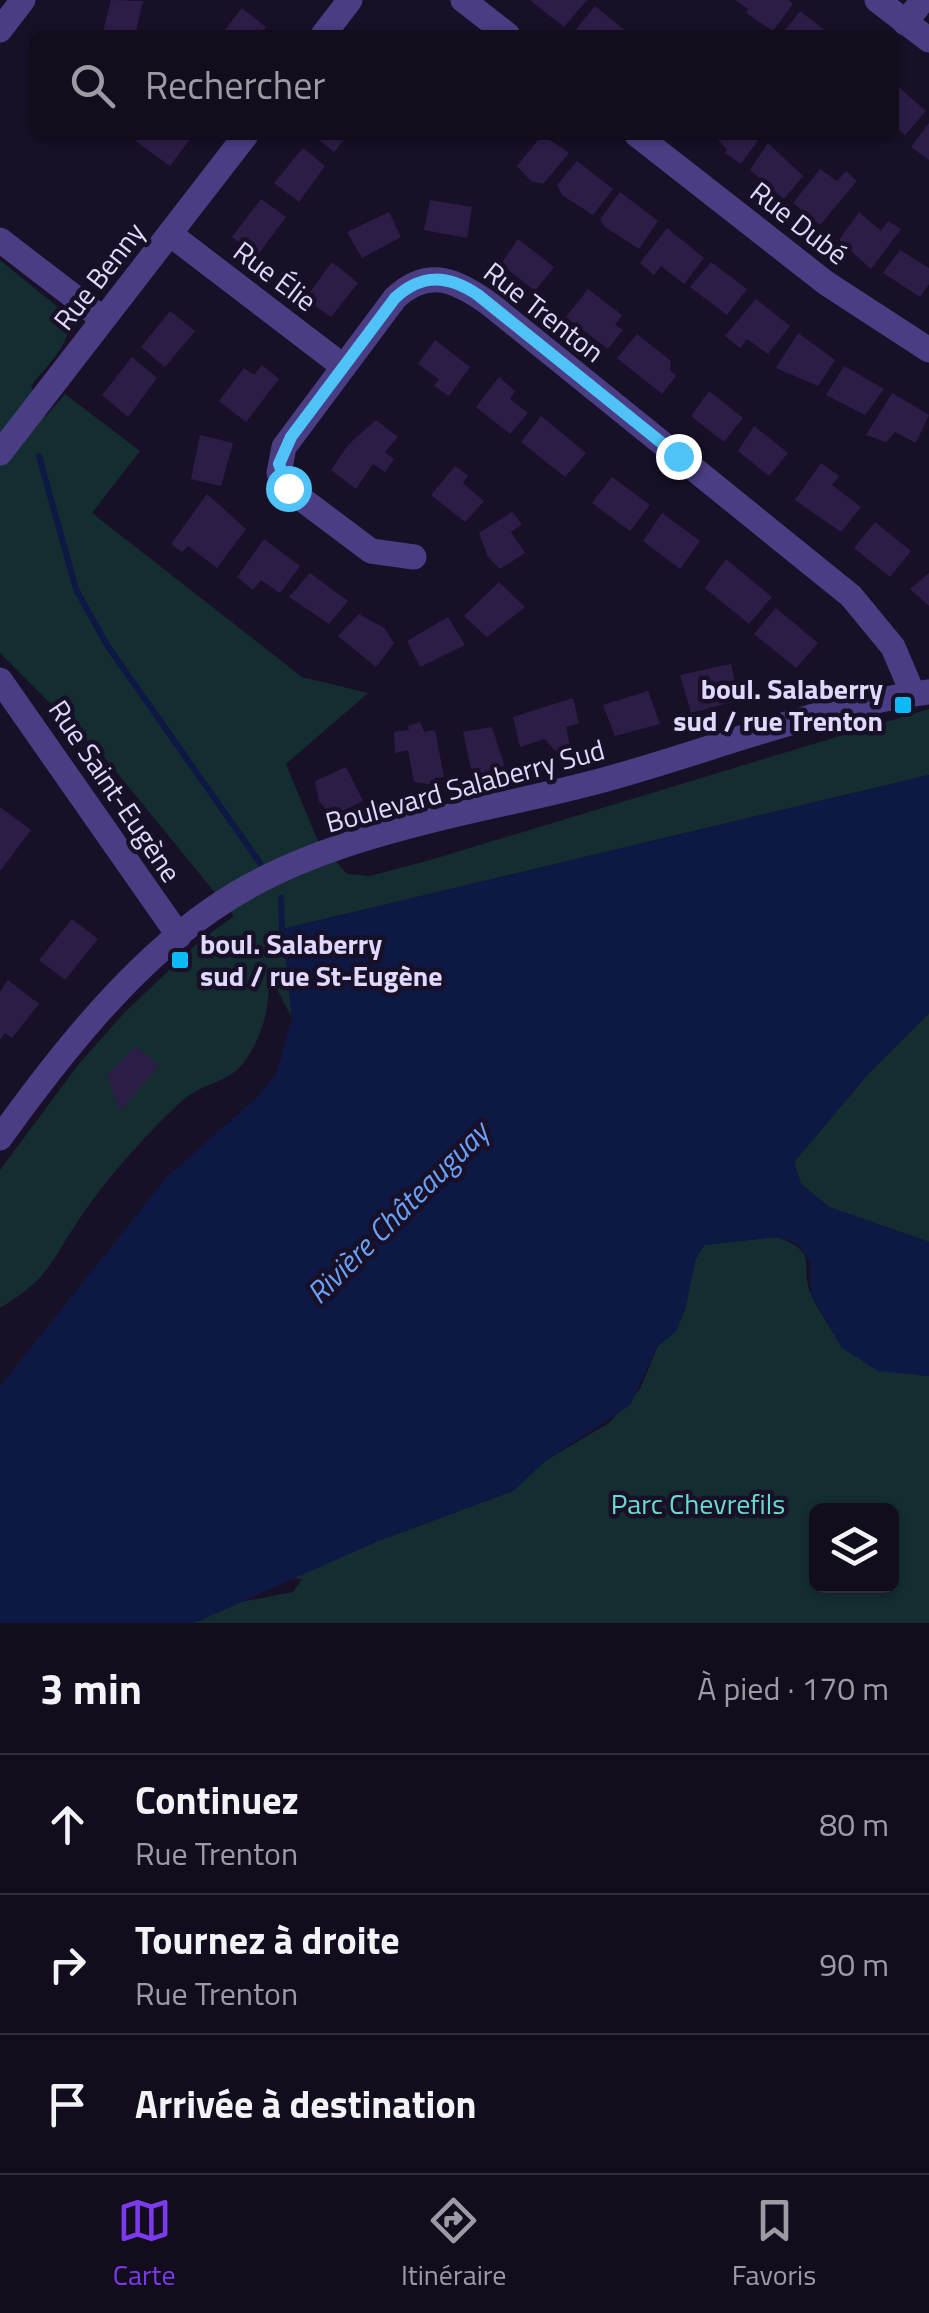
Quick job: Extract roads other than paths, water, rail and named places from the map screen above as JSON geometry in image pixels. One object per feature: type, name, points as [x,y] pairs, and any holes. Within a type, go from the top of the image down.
[{"type":"street","points":[[0,30],[23,0]]},
{"type":"street","points":[[327,30],[350,0]]},
{"type":"street","points":[[463,0],[502,30]]},
{"type":"street","points":[[876,0],[929,40]]},
{"type":"street","points":[[905,22],[923,0]]},
{"type":"street","name":"Rue Benny","points":[[0,453],[242,140]]},
{"type":"street","name":"Rue Dubé","points":[[643,140],[826,283],[929,350]]},
{"type":"street","name":"Rue Élie","points":[[170,234],[344,366]]},
{"type":"street","points":[[0,240],[103,320]]},
{"type":"street","name":"Rue Trenton","points":[[414,557],[380,556],[361,546],[295,494],[279,473],[284,447],[404,290],[434,278],[466,287],[842,588],[893,646],[921,693]]},
{"type":"street","name":"Rue Saint-Eugène","points":[[4,691],[179,936]]},
{"type":"street","name":"Boulevard Salaberry Sud","points":[[0,1138],[82,1033],[179,936],[236,895],[306,860],[354,843],[921,693]]},
{"type":"water","name":"Rivière Châteauguay","points":[[929,775],[929,1013],[868,1074],[794,1162],[801,1184],[829,1207],[929,1242],[929,1376],[878,1371],[842,1348],[811,1295],[810,1262],[798,1244],[776,1237],[704,1245],[695,1261],[685,1310],[676,1331],[658,1346],[630,1405],[545,1461],[513,1491],[378,1541],[194,1623],[0,1623],[0,1386],[166,1178],[257,1097],[277,1072],[292,1018],[282,929]]},
{"type":"waterway","points":[[39,456],[76,589],[107,645],[260,863]]},
{"type":"waterway","points":[[281,898],[282,929],[287,935]]},
{"type":"place","name":"boul. Salaberry sud / rue Trenton","points":[[903,705]]},
{"type":"place","name":"boul. Salaberry sud / rue St-Eugène","points":[[180,960]]},
{"type":"park label","name":"Parc Chevrefils","points":[[698,1504]]}]
